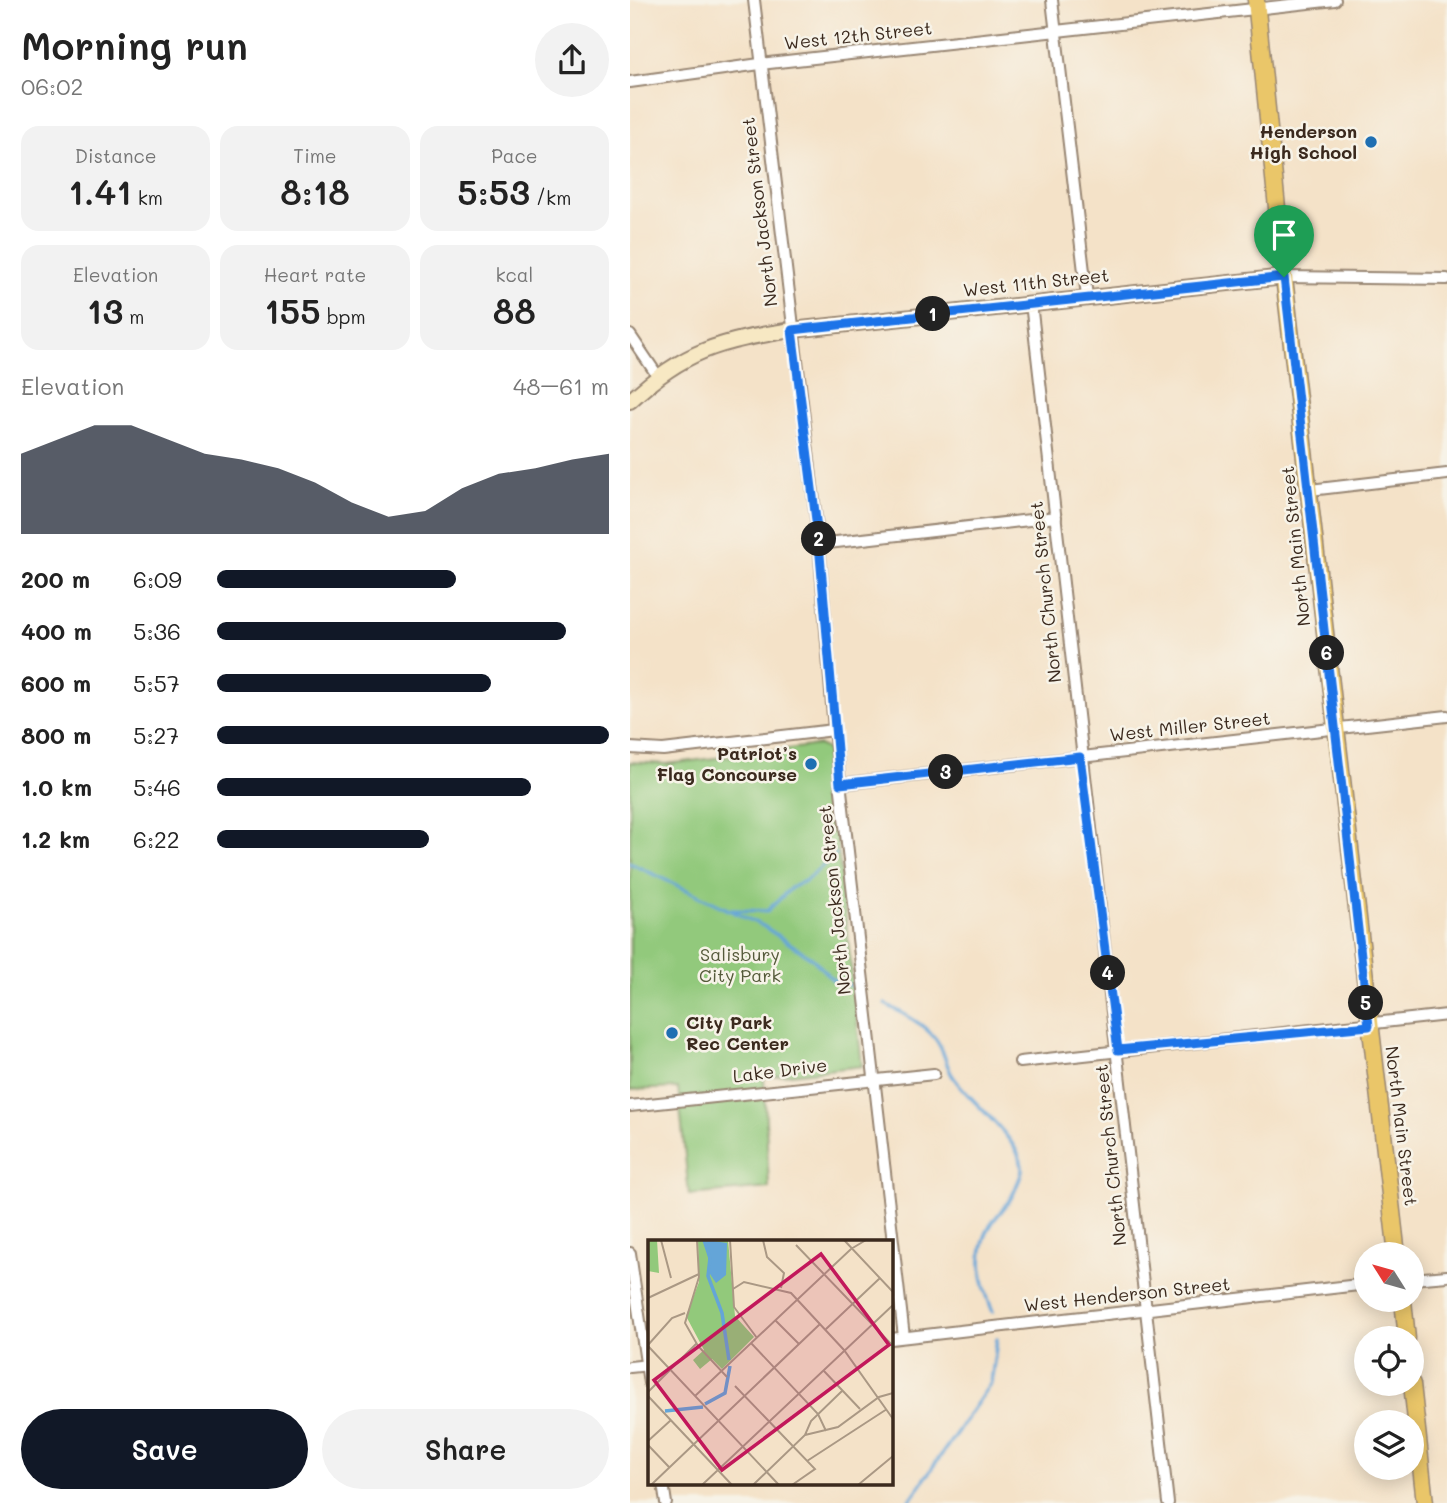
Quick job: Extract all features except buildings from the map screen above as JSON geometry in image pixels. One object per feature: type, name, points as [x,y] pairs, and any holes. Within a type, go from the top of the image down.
[{"type":"main road","name":"North Main Street","points":[[1256,5],[1284,277],[1395,1242]]},
{"type":"main road","points":[[1413,1396],[1425,1503]]},
{"type":"street","name":"North Jackson Street","points":[[754,0],[819,544],[834,730],[904,1337]]},
{"type":"street","points":[[1052,0],[1087,297]]},
{"type":"street","name":"West 12th Street","points":[[630,82],[1256,5],[1335,0]]},
{"type":"street","points":[[1284,277],[1447,279]]},
{"type":"street","name":"West 11th Street","points":[[630,401],[657,375],[726,341],[792,330],[1284,277]]},
{"type":"street","name":"North Church Street","points":[[1031,303],[1080,757],[1118,1050],[1144,1311],[1168,1503]]},
{"type":"street","points":[[630,335],[657,375]]},
{"type":"street","points":[[1310,490],[1447,474]]},
{"type":"street","points":[[819,544],[1056,517]]},
{"type":"street","name":"West Miller Street","points":[[840,784],[1447,716]]},
{"type":"street","points":[[630,748],[663,750],[834,730]]},
{"type":"street","points":[[1020,1062],[1369,1026],[1447,1015]]},
{"type":"street","name":"Lake Drive","points":[[630,1106],[934,1073]]},
{"type":"street","points":[[630,1253],[648,1365],[630,1367]]},
{"type":"street","points":[[1424,1278],[1447,1276]]},
{"type":"street","name":"West Henderson Street","points":[[892,1339],[1354,1286]]},
{"type":"green space","name":"Salisbury City Park","points":[[819,745],[827,749],[862,1066],[764,1077],[769,1188],[689,1195],[678,1088],[630,1090],[630,762],[667,764]]},
{"type":"waterway","points":[[727,910],[767,911],[792,887],[805,881],[836,854]]},
{"type":"waterway","points":[[630,863],[763,926],[812,958],[832,979],[852,986]]},
{"type":"waterway","points":[[885,1004],[917,1022],[934,1037],[959,1085],[1004,1133],[1020,1158],[1022,1172],[1015,1190],[987,1231],[981,1254],[985,1289],[993,1312]]},
{"type":"waterway","points":[[908,1503],[991,1383],[997,1339]]},
{"type":"place","name":"Henderson High School","points":[[1371,142]]},
{"type":"place","name":"Patriot’s Flag Concourse","points":[[811,764]]},
{"type":"place","name":"City Park Rec Center","points":[[672,1033]]},
{"type":"route","points":[[1284,277],[1369,1026],[1118,1050],[1080,757],[840,784],[819,544],[792,330],[1284,277]]}]
